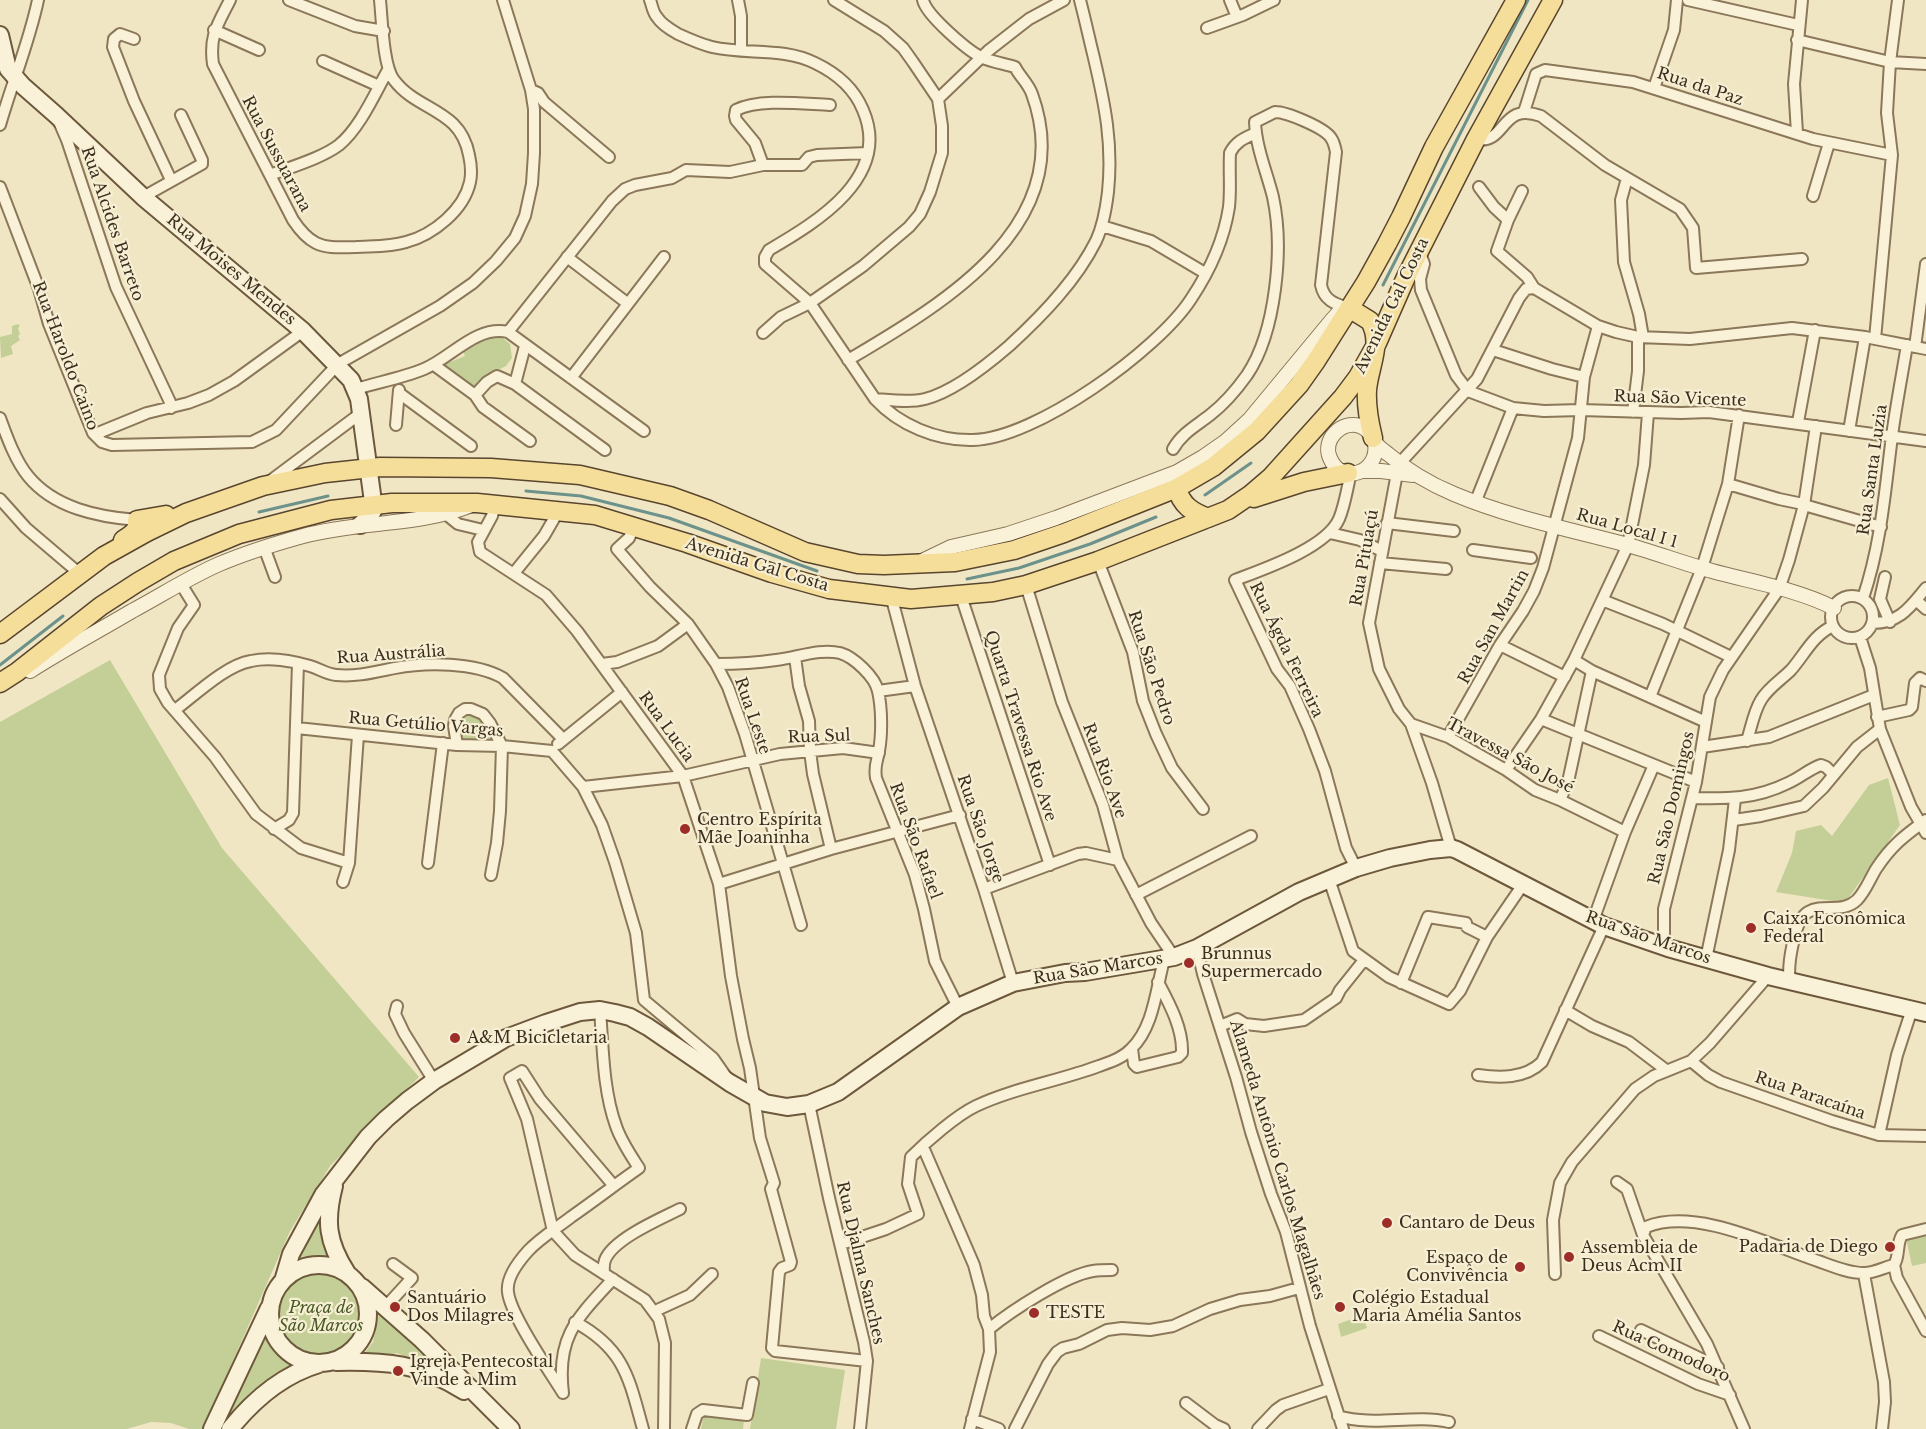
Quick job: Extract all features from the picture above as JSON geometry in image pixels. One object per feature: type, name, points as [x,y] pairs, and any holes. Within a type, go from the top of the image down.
[{"type":"main road","name":"Avenida Gal Costa","points":[[4,630],[104,556],[186,513],[293,478],[368,468],[491,468],[580,475],[670,496],[814,554],[858,564],[914,565],[955,562],[1014,550],[1064,533],[1177,488],[1213,467],[1236,450],[1276,411],[1316,361],[1366,282],[1401,218],[1434,147],[1516,0]]},
{"type":"main road","name":"Avenida Gal Costa","points":[[0,683],[101,606],[174,561],[207,546],[265,526],[331,510],[373,505],[477,503],[559,510],[606,518],[829,589],[911,599],[961,596],[1026,585],[1098,561],[1208,518],[1241,503],[1277,471],[1343,397],[1367,362],[1419,249],[1476,139],[1553,0]]},
{"type":"main road","points":[[0,35],[8,69],[14,77]]},
{"type":"main road","name":"Rua Moises Mendes","points":[[14,77],[143,197],[303,331],[338,364],[356,389],[373,505]]},
{"type":"main road","points":[[1348,308],[1370,321],[1377,343],[1367,387],[1366,403],[1374,440]]},
{"type":"main road","points":[[1241,503],[1273,490],[1351,472]]},
{"type":"main road","points":[[1177,488],[1180,498],[1188,508],[1208,518]]},
{"type":"main road","points":[[360,525],[373,513],[373,505]]},
{"type":"main road","points":[[104,556],[135,531],[138,525],[137,520],[186,513]]},
{"type":"main road","name":"Rua São Marcos","points":[[283,1281],[291,1254],[314,1209],[368,1137],[406,1101],[434,1080],[506,1038],[565,1016],[600,1010],[630,1017],[648,1027],[755,1098],[778,1106],[809,1104],[838,1092],[958,1007],[1013,983],[1169,958],[1197,948],[1299,892],[1329,879],[1390,858],[1430,850],[1451,848],[1524,883],[1599,924],[1664,947],[1791,982],[1919,1011]]},
{"type":"main road","name":"Rua São Marcos","points":[[336,1179],[328,1213],[328,1231],[337,1258],[352,1278]]},
{"type":"main road","points":[[212,1429],[275,1292],[283,1281],[298,1270],[315,1265],[332,1266],[352,1278],[392,1312],[512,1429]]},
{"type":"main road","points":[[230,1429],[241,1415],[274,1385],[353,1351],[365,1333],[368,1323],[368,1306],[363,1291],[352,1278]]},
{"type":"main road","points":[[271,1304],[270,1317],[277,1340],[285,1351],[301,1360],[327,1363],[383,1361],[405,1365],[454,1385],[485,1404]]},
{"type":"street","points":[[0,125],[38,0]]},
{"type":"street","name":"Rua Sussuarana","points":[[230,0],[214,30],[211,42],[213,64],[299,229],[314,243],[323,246],[405,243],[428,233],[452,214],[466,194],[470,182],[470,159],[464,138],[451,120],[402,88],[388,70]]},
{"type":"street","points":[[290,0],[355,26],[384,30]]},
{"type":"street","points":[[270,176],[330,151],[358,123],[388,70],[380,0]]},
{"type":"street","name":"Rua Haroldo Caino","points":[[0,190],[39,289],[49,324],[93,433],[97,437],[112,445],[252,442],[276,430],[338,364],[440,306],[473,283],[496,261],[515,238],[525,216],[532,184],[534,108],[531,90],[503,0]]},
{"type":"street","points":[[650,0],[656,17],[670,30],[687,39],[712,47],[800,57],[814,62],[835,74],[860,102],[867,118],[868,153],[860,174],[835,205],[810,226],[769,250],[765,256],[768,268],[810,303],[875,399],[884,409],[918,429],[945,437],[986,439],[1025,425],[1082,396],[1125,364],[1180,314],[1205,273],[1221,241],[1229,208],[1230,153],[1234,146],[1275,112],[1283,112],[1326,133],[1334,145],[1336,152],[1321,285],[1325,297],[1348,308]]},
{"type":"street","points":[[738,0],[741,16],[741,49]]},
{"type":"street","points":[[764,333],[781,317],[810,303],[878,254],[909,227],[920,214],[930,192],[942,153],[942,126],[938,99],[910,58],[894,40],[872,22],[834,0]]},
{"type":"street","points":[[848,360],[905,326],[979,270],[1000,248],[1030,200],[1041,168],[1042,153],[1033,97],[1027,84],[1020,78],[1015,67],[983,58],[936,21],[923,0]]},
{"type":"street","points":[[938,99],[988,51],[1029,19],[1064,0]]},
{"type":"street","points":[[875,399],[910,401],[936,395],[970,376],[1024,332],[1083,264],[1102,226],[1110,167],[1106,109],[1080,0]]},
{"type":"street","points":[[1230,0],[1237,17]]},
{"type":"street","points":[[1207,28],[1274,0]]},
{"type":"street","points":[[1654,88],[1674,30],[1677,0]]},
{"type":"street","points":[[1688,0],[1718,4],[1798,25]]},
{"type":"street","points":[[1797,133],[1794,93],[1798,25],[1802,0]]},
{"type":"street","points":[[1849,431],[1870,338],[1892,154],[1887,112],[1890,62],[1898,0]]},
{"type":"street","points":[[214,30],[259,50]]},
{"type":"street","points":[[134,39],[120,34],[114,39],[113,48],[134,101],[171,180]]},
{"type":"street","points":[[1797,40],[1890,62],[1926,64]]},
{"type":"street","points":[[323,61],[380,86]]},
{"type":"street","name":"Rua da Paz","points":[[1524,112],[1533,80],[1540,71],[1606,77],[1654,88],[1829,143],[1892,154]]},
{"type":"street","points":[[531,90],[538,93],[544,102],[609,157]]},
{"type":"street","points":[[534,108],[544,102]]},
{"type":"street","points":[[763,165],[755,143],[736,120],[736,110],[746,106],[767,104],[830,105]]},
{"type":"street","points":[[1476,139],[1490,138],[1509,119],[1524,112],[1550,121],[1582,148],[1680,209],[1688,220],[1695,240],[1696,268],[1802,259]]},
{"type":"street","name":"Rua Alcides Barreto","points":[[56,115],[67,140],[116,287],[171,408]]},
{"type":"street","points":[[143,197],[200,166],[202,162],[181,115]]},
{"type":"street","points":[[1173,449],[1186,432],[1210,415],[1242,382],[1260,351],[1271,310],[1277,256],[1277,218],[1256,128]]},
{"type":"street","points":[[1813,196],[1829,143]]},
{"type":"street","points":[[508,332],[612,201],[625,189],[672,178],[686,170],[730,172],[763,165],[802,165],[809,157],[817,155],[868,153]]},
{"type":"street","points":[[1627,178],[1621,200],[1624,262],[1639,314],[1641,337],[1632,412]]},
{"type":"street","points":[[1479,187],[1494,207],[1508,220]]},
{"type":"street","points":[[1522,191],[1497,251],[1527,278],[1534,288],[1598,326],[1641,337],[1690,339],[1792,328],[1870,338],[1916,347]]},
{"type":"street","points":[[1102,226],[1151,241],[1205,273]]},
{"type":"street","points":[[1419,249],[1424,264],[1420,279],[1421,290],[1456,375],[1468,392]]},
{"type":"street","points":[[567,257],[627,303]]},
{"type":"street","points":[[571,378],[664,257]]},
{"type":"street","name":"Rua Santa Luzia","points":[[1863,598],[1873,567],[1881,527],[1892,435],[1916,347],[1926,264]]},
{"type":"street","points":[[1374,440],[1374,459],[1351,472],[1335,467],[1329,455],[1328,446],[1333,435],[1342,427],[1354,425],[1365,429],[1398,468],[1468,392],[1493,350],[1519,298],[1526,289],[1534,288]]},
{"type":"street","points":[[914,565],[951,547],[1037,525],[1187,466],[1226,441],[1249,420],[1331,321],[1339,312],[1348,308]]},
{"type":"street","name":"Rua San Martin","points":[[1448,737],[1500,645],[1534,591],[1543,568],[1578,438],[1584,377],[1598,326]]},
{"type":"street","points":[[1798,422],[1815,330]]},
{"type":"street","points":[[97,437],[98,434],[147,413],[203,398],[228,384],[303,331]]},
{"type":"street","points":[[356,389],[434,364],[484,334],[496,331],[508,332],[644,431]]},
{"type":"street","points":[[516,384],[525,346]]},
{"type":"street","points":[[1493,350],[1584,377]]},
{"type":"street","points":[[434,364],[475,395],[483,407],[530,441]]},
{"type":"street","points":[[475,395],[487,382],[497,376],[516,384],[605,450]]},
{"type":"street","points":[[396,426],[399,377]]},
{"type":"street","name":"Rua São Vicente","points":[[1468,392],[1513,408],[1544,411],[1709,412],[1798,422],[1926,441]]},
{"type":"street","points":[[399,393],[471,446]]},
{"type":"street","points":[[1475,503],[1513,408]]},
{"type":"street","points":[[1506,770],[1541,719],[1565,677],[1628,545],[1644,465],[1648,412]]},
{"type":"street","points":[[263,486],[361,413]]},
{"type":"street","points":[[1650,697],[1702,568],[1728,484],[1739,415]]},
{"type":"street","points":[[0,418],[17,460],[39,487],[71,507],[93,514],[137,520]]},
{"type":"street","points":[[1804,505],[1816,426]]},
{"type":"street","points":[[1177,488],[1179,476],[1187,466]]},
{"type":"street","name":"Rua Local I 1","points":[[1351,472],[1398,468],[1475,503],[1815,599],[1833,608]]},
{"type":"street","name":"Rua Pituaçú","points":[[1398,468],[1369,623],[1379,669],[1399,709],[1412,724],[1451,848]]},
{"type":"street","points":[[1351,472],[1342,510],[1330,533],[1360,540],[1381,557],[1446,570]]},
{"type":"street","points":[[1728,484],[1881,527]]},
{"type":"street","points":[[0,499],[26,528],[80,574]]},
{"type":"street","points":[[0,683],[29,672],[67,648],[216,565],[264,547],[307,535],[360,525],[447,514],[477,503]]},
{"type":"street","points":[[447,514],[462,525],[483,530],[492,516],[495,504]]},
{"type":"street","name":"Rua São Domingos","points":[[1664,947],[1664,909],[1696,782],[1710,696],[1714,684],[1731,657],[1779,589],[1804,505]]},
{"type":"street","points":[[514,573],[544,536],[559,510]]},
{"type":"street","points":[[1387,523],[1454,531]]},
{"type":"street","name":"Rua Leste","points":[[634,527],[629,538],[617,549],[650,587],[688,624],[716,664],[737,710],[801,925]]},
{"type":"street","name":"Rua Lucia","points":[[483,530],[478,542],[480,552],[546,595],[602,664],[683,776],[719,884],[731,976],[750,1068],[760,1138],[774,1183],[771,1189],[791,1262],[779,1272],[773,1350],[867,1361]]},
{"type":"street","name":"Rua Ágda Ferreira","points":[[1330,533],[1316,544],[1235,580],[1277,669],[1290,686],[1309,729],[1324,771],[1346,848],[1356,868]]},
{"type":"street","points":[[264,547],[275,577]]},
{"type":"street","points":[[1473,550],[1531,558]]},
{"type":"street","name":"Rua São Pedro","points":[[1098,561],[1133,651],[1143,701],[1156,734],[1172,768],[1203,809]]},
{"type":"street","points":[[1886,577],[1880,599],[1890,622]]},
{"type":"street","points":[[181,584],[194,605],[178,628],[159,675],[160,689],[215,757],[256,814],[274,830],[301,848],[349,862]]},
{"type":"street","name":"Rua Rio Ave","points":[[1026,585],[1062,702],[1103,805],[1118,860],[1169,958]]},
{"type":"street","points":[[1873,623],[1890,622],[1902,615],[1926,588]]},
{"type":"street","name":"Quarta Travessa Rio Ave","points":[[961,596],[1050,865]]},
{"type":"street","points":[[1848,596],[1863,598],[1873,610],[1873,623],[1870,629],[1860,637],[1842,635],[1833,626],[1833,608],[1842,598],[1848,596]]},
{"type":"street","name":"Rua São Jorge","points":[[889,597],[893,603],[915,686],[960,815],[1013,983]]},
{"type":"street","points":[[1602,600],[1676,630],[1731,657]]},
{"type":"street","points":[[1916,600],[1926,609]]},
{"type":"street","points":[[602,664],[616,662],[658,646],[688,624]]},
{"type":"street","points":[[1747,741],[1759,702],[1794,666],[1815,639],[1824,630],[1833,626]]},
{"type":"street","points":[[1791,982],[1788,970],[1802,917],[1818,909],[1845,908],[1851,905],[1859,898],[1875,870],[1895,843],[1924,826],[1880,729],[1870,668],[1860,637]]},
{"type":"street","points":[[1500,645],[1565,677]]},
{"type":"street","points":[[716,664],[755,663],[822,652],[838,653],[846,655],[867,674],[878,691],[915,686]]},
{"type":"street","points":[[795,657],[799,686],[809,721],[810,751],[831,849]]},
{"type":"street","name":"Rua Austrália","points":[[175,710],[238,665],[251,661],[265,660],[311,666],[337,675],[374,674],[417,665],[465,666],[495,673],[503,678],[563,739]]},
{"type":"street","points":[[1574,660],[1592,671],[1706,722]]},
{"type":"street","points":[[274,830],[289,820],[293,813],[298,664]]},
{"type":"street","points":[[1560,800],[1568,782],[1592,671]]},
{"type":"street","points":[[1877,717],[1912,708],[1914,683],[1920,678],[1926,681]]},
{"type":"street","name":"Rua São Rafael","points":[[878,691],[880,717],[879,753],[875,761],[876,778],[915,875],[935,961],[958,1007]]},
{"type":"street","points":[[622,692],[563,739],[552,752],[583,787],[602,825],[636,933],[644,1000],[713,1058],[730,1083]]},
{"type":"street","points":[[1702,747],[1780,734],[1874,695]]},
{"type":"street","points":[[457,745],[455,720],[459,713],[465,709],[471,709],[483,714],[502,746],[500,811],[491,874]]},
{"type":"street","points":[[1541,719],[1696,782]]},
{"type":"street","name":"Travessa São José","points":[[1412,724],[1448,737],[1506,770],[1534,790],[1560,800],[1625,832]]},
{"type":"street","name":"Rua Getúlio Vargas","points":[[297,728],[457,745],[502,746],[552,752]]},
{"type":"street","points":[[1734,820],[1804,806],[1857,747],[1880,729]]},
{"type":"street","points":[[344,882],[349,862],[358,735]]},
{"type":"street","points":[[428,863],[443,743]]},
{"type":"street","name":"Rua Sul","points":[[583,787],[683,776],[780,754],[843,748],[879,753]]},
{"type":"street","points":[[1478,1075],[1499,1078],[1515,1076],[1538,1067],[1546,1057],[1599,924],[1625,832],[1654,765]]},
{"type":"street","points":[[1692,798],[1735,799],[1773,790],[1818,766],[1826,767],[1834,775]]},
{"type":"street","points":[[1707,959],[1734,820],[1735,799]]},
{"type":"street","points":[[719,884],[831,849],[960,815]]},
{"type":"street","points":[[1136,895],[1251,836]]},
{"type":"street","points":[[984,889],[1078,854],[1086,853],[1118,860]]},
{"type":"street","points":[[1329,879],[1353,951],[1401,983],[1449,1004],[1460,991],[1487,937],[1524,883]]},
{"type":"street","points":[[1401,983],[1428,917],[1466,923],[1467,927],[1487,937]]},
{"type":"street","name":"Alameda Antônio Carlos Magalhães","points":[[1197,948],[1271,1194],[1286,1232],[1299,1288],[1342,1429]]},
{"type":"street","points":[[841,1244],[876,1233],[918,1214],[908,1184],[911,1157],[959,1117],[976,1106],[1079,1073],[1122,1056],[1132,1049],[1148,1021],[1158,981],[1169,958]]},
{"type":"street","points":[[1220,1026],[1237,1019],[1245,1024],[1264,1026],[1304,1020],[1334,1000],[1364,960]]},
{"type":"street","points":[[1555,1274],[1553,1220],[1560,1183],[1572,1162],[1635,1089],[1666,1070],[1691,1061],[1710,1043],[1768,976]]},
{"type":"street","points":[[1132,1049],[1134,1064],[1137,1066],[1178,1057],[1182,1053],[1171,1008],[1158,981]]},
{"type":"street","points":[[397,1006],[395,1014],[404,1033],[434,1080]]},
{"type":"street","points":[[600,1010],[604,1072],[609,1102],[620,1137],[639,1167],[528,1251],[510,1279],[508,1295],[531,1342],[563,1393],[561,1360],[565,1342],[575,1322],[608,1277],[606,1258],[618,1245],[680,1209]]},
{"type":"street","points":[[1565,1010],[1592,1026],[1629,1042],[1666,1070]]},
{"type":"street","points":[[1879,1135],[1897,1055],[1919,1011]]},
{"type":"street","name":"Rua Paracaína","points":[[1691,1061],[1707,1075],[1721,1082],[1832,1121],[1879,1135],[1926,1136]]},
{"type":"street","points":[[614,1186],[540,1099],[522,1071],[509,1080],[527,1119],[553,1231],[575,1255],[645,1300],[655,1311],[663,1328],[665,1343],[664,1429]]},
{"type":"street","name":"Rua Djalma Sanches","points":[[809,1104],[862,1330],[867,1361],[860,1429]]},
{"type":"street","points":[[923,1147],[974,1265],[982,1295],[984,1316],[989,1329],[990,1352],[971,1424],[999,1429]]},
{"type":"street","points":[[1617,1182],[1627,1189],[1643,1235],[1707,1344],[1744,1429]]},
{"type":"street","points":[[1643,1235],[1646,1227],[1670,1221],[1719,1227],[1864,1274],[1894,1265],[1897,1260],[1898,1242],[1902,1236],[1926,1229]]},
{"type":"street","points":[[392,1312],[390,1302],[412,1278],[393,1264]]},
{"type":"street","points":[[1894,1265],[1897,1278],[1926,1331]]},
{"type":"street","points":[[989,1329],[1008,1315],[1066,1281],[1093,1271],[1112,1270]]},
{"type":"street","points":[[655,1311],[690,1295],[712,1274]]},
{"type":"street","points":[[1864,1274],[1884,1382],[1885,1402],[1882,1429]]},
{"type":"street","points":[[1015,1429],[1048,1364],[1057,1352],[1064,1348],[1079,1344],[1107,1330],[1122,1328],[1150,1330],[1173,1326],[1210,1309],[1240,1300],[1270,1296],[1299,1288]]},
{"type":"street","points":[[575,1322],[602,1338],[623,1366],[631,1383],[644,1429]]},
{"type":"street","points":[[1646,1333],[1718,1367]]},
{"type":"street","name":"Rua Comodoro","points":[[1599,1336],[1698,1384],[1730,1395]]},
{"type":"street","points":[[692,1429],[697,1414],[703,1410],[745,1416],[748,1413],[753,1383]]},
{"type":"street","points":[[1258,1429],[1283,1405],[1329,1389]]},
{"type":"street","points":[[1186,1403],[1224,1429]]},
{"type":"street","points":[[1338,1416],[1355,1421],[1426,1418],[1449,1422]]},
{"type":"green space","points":[[18,324],[20,340],[11,346],[13,354],[1,358],[0,337],[12,334],[12,326]]},
{"type":"green space","points":[[499,335],[510,344],[512,358],[506,366],[488,375],[474,389],[443,365],[465,356],[462,349],[478,339]]},
{"type":"green space","points":[[110,660],[222,848],[419,1077],[330,1166],[290,1231],[203,1429],[189,1429],[171,1423],[151,1422],[127,1429],[0,1429],[0,722]]},
{"type":"green space","points":[[476,714],[484,722],[492,740],[463,739],[457,730],[462,715]]},
{"type":"green space","points":[[1888,778],[1900,825],[1845,903],[1776,892],[1792,853],[1796,831],[1821,825],[1832,836],[1869,785]]},
{"type":"green space","points":[[324,1204],[335,1263],[312,1262],[289,1271]]},
{"type":"green space","points":[[1926,1233],[1926,1263],[1912,1266],[1906,1238]]},
{"type":"green space","name":"Praça de São Marcos","points":[[321,1273],[338,1277],[352,1286],[361,1300],[365,1317],[361,1334],[352,1348],[338,1357],[321,1361],[304,1357],[290,1348],[281,1334],[277,1317],[281,1300],[290,1286],[304,1277]]},
{"type":"green space","points":[[379,1313],[395,1322],[446,1373],[397,1353],[381,1357],[363,1355],[373,1342]]},
{"type":"green space","points":[[1363,1315],[1367,1328],[1341,1337],[1338,1324]]},
{"type":"green space","points":[[266,1333],[277,1352],[294,1365],[230,1417],[227,1417]]},
{"type":"green space","points":[[761,1358],[845,1370],[836,1429],[750,1429]]},
{"type":"green space","points":[[704,1415],[744,1420],[743,1429],[701,1429]]},
{"type":"waterway","points":[[1383,285],[1528,0]]},
{"type":"waterway","points":[[1205,495],[1251,463]]},
{"type":"waterway","points":[[526,491],[581,496],[669,518],[817,571]]},
{"type":"waterway","points":[[259,512],[328,496]]},
{"type":"waterway","points":[[967,579],[1019,568],[1090,544],[1156,517]]},
{"type":"waterway","points":[[0,665],[63,616]]},
{"type":"place","name":"Centro Espírita Mãe Joaninha","points":[[685,829]]},
{"type":"place","name":"Caixa Econômica Federal","points":[[1751,928]]},
{"type":"place","name":"Brunnus Supermercado","points":[[1189,963]]},
{"type":"place","name":"A&M Bicicletaria","points":[[455,1038]]},
{"type":"place","name":"Cantaro de Deus","points":[[1387,1223]]},
{"type":"place","name":"Padaria de Diego","points":[[1890,1247]]},
{"type":"place","name":"Assembleia de Deus Acm II","points":[[1569,1257]]},
{"type":"place","name":"Espaço de Convivência","points":[[1520,1267]]},
{"type":"place","name":"Santuário Dos Milagres","points":[[395,1307]]},
{"type":"place","name":"Colégio Estadual Maria Amélia Santos","points":[[1340,1307]]},
{"type":"place","name":"TESTE","points":[[1034,1313]]},
{"type":"place","name":"Igreja Pentecostal Vinde a Mim","points":[[398,1371]]}]
